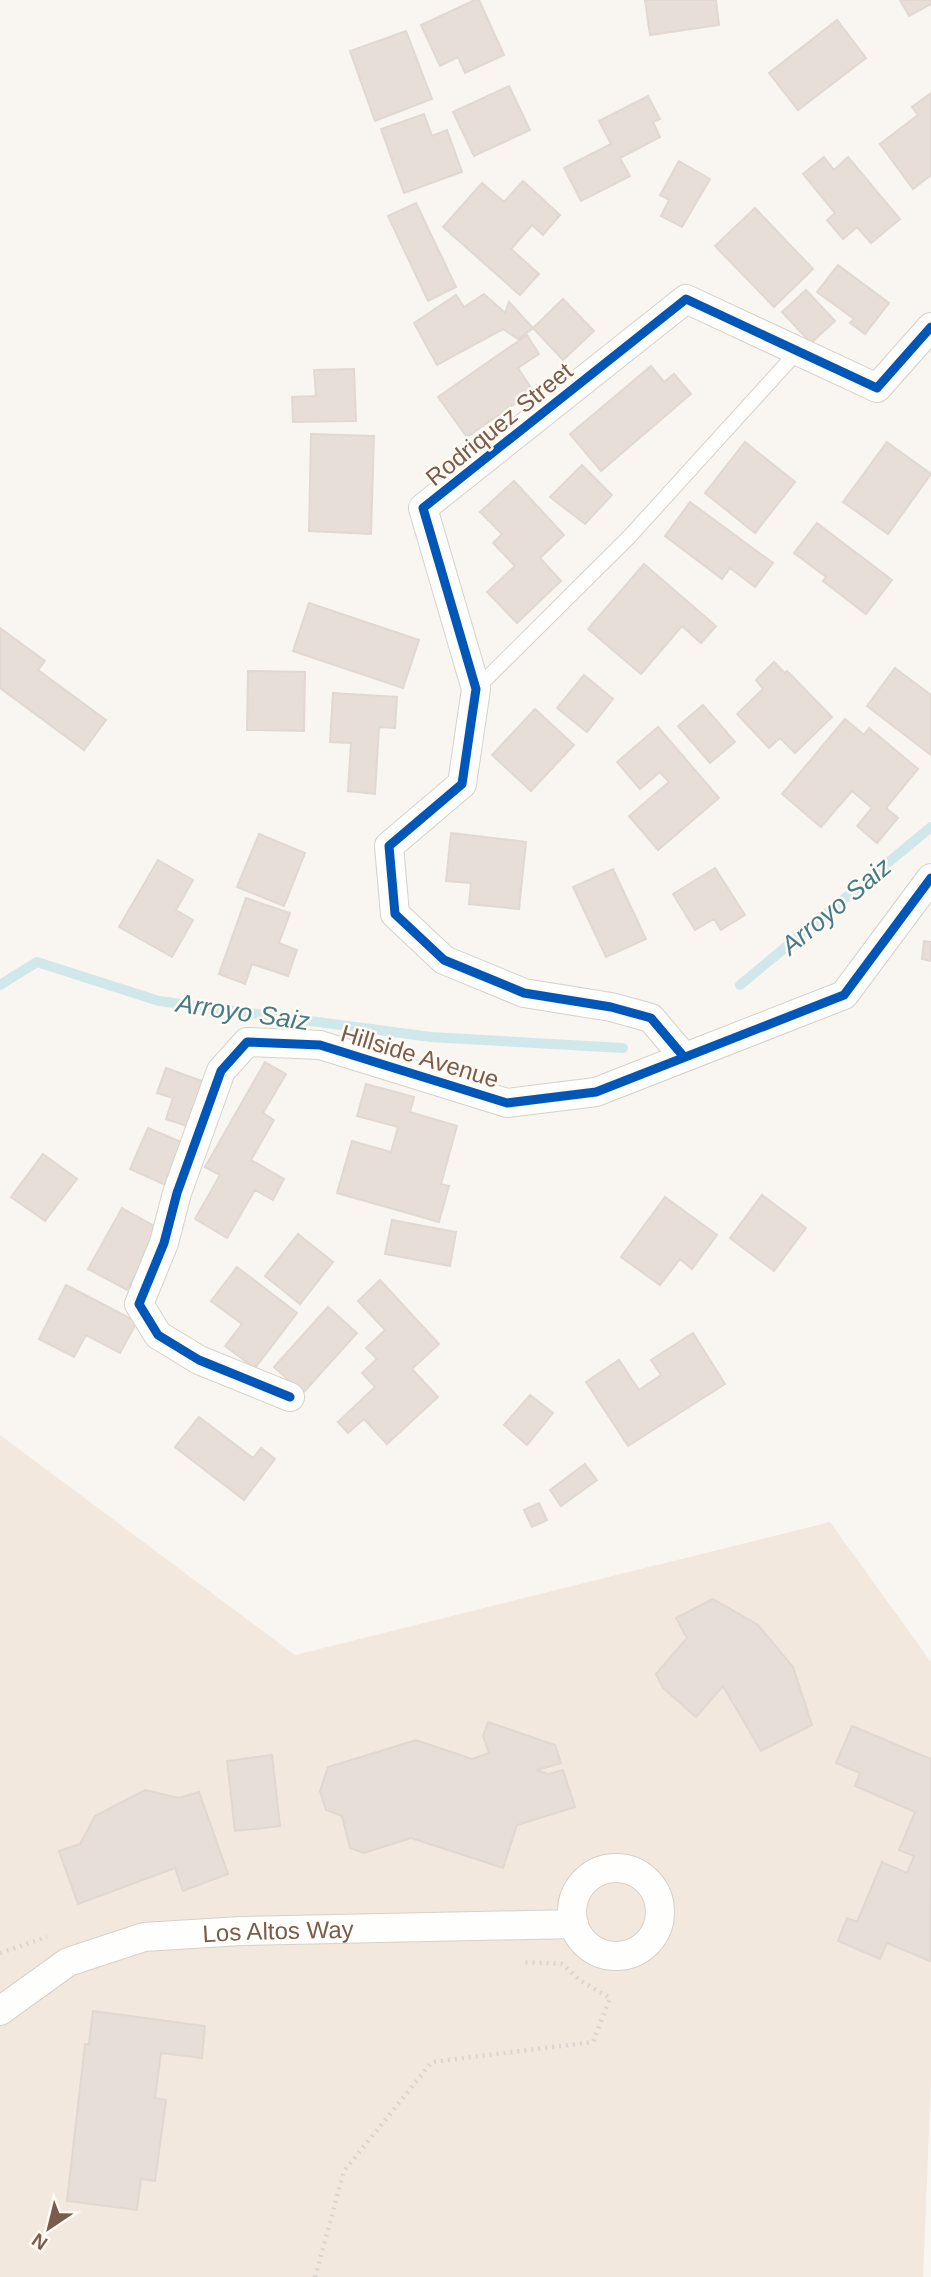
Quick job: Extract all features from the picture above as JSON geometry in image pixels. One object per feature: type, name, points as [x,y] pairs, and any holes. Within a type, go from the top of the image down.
[{"type":"street","name":"Rodriquez Street","points":[[684,1057],[650,1018],[611,1007],[524,993],[444,960],[395,914],[388,846],[462,784],[475,689],[424,508],[686,299],[877,388],[931,327]]},
{"type":"street","name":"Hillside Avenue","points":[[290,1397],[199,1360],[158,1335],[139,1304],[164,1243],[177,1193],[221,1071],[247,1042],[320,1045],[507,1103],[596,1092],[844,995],[931,878]]},
{"type":"street","name":"Los Altos Way","points":[[0,2011],[68,1962],[144,1937],[242,1931],[574,1924]]},
{"type":"lane","points":[[475,689],[629,537],[798,351]]},
{"type":"path","points":[[0,1953],[49,1936],[56,1940]]},
{"type":"path","points":[[315,2277],[344,2171],[432,2062],[593,2042],[610,1998],[581,1981],[562,1964],[525,1962]]},
{"type":"shaded area","points":[[0,1435],[295,1655],[830,1522],[931,1662],[931,2081],[923,2277],[0,2277]]},
{"type":"building","points":[[479,0],[504,55],[465,73],[458,57],[440,66],[421,25]]},
{"type":"building","points":[[645,0],[716,0],[719,25],[650,35]]},
{"type":"building","points":[[900,0],[931,0],[931,4],[909,16]]},
{"type":"building","points":[[837,20],[866,58],[798,110],[769,73]]},
{"type":"building","points":[[406,31],[432,99],[375,121],[350,51]]},
{"type":"building","points":[[509,86],[530,130],[474,156],[453,112]]},
{"type":"building","points":[[931,93],[931,175],[913,189],[880,144],[918,115],[912,107]]},
{"type":"building","points":[[648,96],[660,119],[653,122],[660,137],[620,158],[630,176],[581,201],[564,168],[611,144],[599,121]]},
{"type":"building","points":[[424,114],[432,136],[447,130],[462,172],[404,193],[381,129]]},
{"type":"building","points":[[824,157],[834,170],[848,157],[900,219],[871,243],[857,227],[843,239],[827,220],[835,213],[803,174]]},
{"type":"building","points":[[679,161],[710,179],[682,227],[661,216],[669,200],[660,195]]},
{"type":"building","points":[[523,181],[560,215],[543,235],[532,225],[511,249],[539,274],[520,295],[443,227],[482,183],[504,202]]},
{"type":"building","points":[[416,203],[456,287],[428,301],[388,216]]},
{"type":"building","points":[[755,208],[813,269],[774,307],[715,246]]},
{"type":"building","points":[[838,265],[889,303],[865,334],[850,323],[854,319],[817,292]]},
{"type":"building","points":[[806,290],[835,321],[811,343],[782,312]]},
{"type":"building","points":[[484,294],[505,313],[509,302],[533,328],[518,339],[503,329],[437,365],[414,323],[456,295],[464,307]]},
{"type":"building","points":[[563,299],[594,331],[563,360],[533,328]]},
{"type":"building","points":[[527,335],[539,354],[518,368],[533,391],[467,437],[438,397]]},
{"type":"building","points":[[651,366],[664,382],[674,374],[691,394],[601,471],[570,434]]},
{"type":"building","points":[[354,369],[356,421],[293,422],[292,397],[316,396],[314,370]]},
{"type":"building","points":[[311,434],[374,436],[371,534],[309,531]]},
{"type":"building","points":[[745,442],[795,482],[755,533],[705,493]]},
{"type":"building","points":[[887,442],[931,474],[888,534],[843,502]]},
{"type":"building","points":[[582,465],[612,495],[585,524],[550,497]]},
{"type":"building","points":[[514,481],[564,535],[540,558],[561,581],[517,623],[487,592],[515,566],[493,543],[502,534],[480,512]]},
{"type":"building","points":[[690,502],[773,563],[755,587],[730,568],[722,579],[665,536]]},
{"type":"building","points":[[817,523],[892,580],[866,614],[823,581],[826,577],[794,553]]},
{"type":"building","points":[[644,564],[716,626],[701,643],[682,626],[641,674],[588,629]]},
{"type":"building","points":[[309,603],[419,640],[403,688],[293,651]]},
{"type":"building","points":[[0,628],[45,661],[38,670],[106,720],[84,750],[0,688]]},
{"type":"building","points":[[774,662],[785,673],[787,671],[832,717],[795,753],[780,738],[769,748],[737,714],[763,689],[756,680]]},
{"type":"building","points":[[895,668],[931,695],[931,755],[867,706]]},
{"type":"building","points":[[248,671],[305,672],[304,731],[247,730]]},
{"type":"building","points":[[584,675],[613,699],[587,732],[557,708]]},
{"type":"building","points":[[333,693],[397,697],[395,728],[379,727],[375,794],[348,791],[351,743],[330,742]]},
{"type":"building","points":[[703,705],[735,742],[710,763],[678,726]]},
{"type":"building","points":[[535,709],[574,745],[531,791],[492,755]]},
{"type":"building","points":[[845,719],[864,735],[869,728],[918,769],[886,808],[898,818],[877,843],[857,826],[872,808],[852,791],[821,827],[782,794]]},
{"type":"building","points":[[658,727],[719,798],[658,850],[629,816],[669,782],[660,772],[640,789],[617,762]]},
{"type":"building","points":[[451,833],[526,842],[519,909],[469,904],[471,883],[446,881]]},
{"type":"building","points":[[259,834],[305,853],[284,906],[237,887]]},
{"type":"building","points":[[158,860],[193,880],[176,910],[193,920],[172,957],[119,927]]},
{"type":"building","points":[[715,868],[745,915],[721,930],[714,919],[695,930],[673,894]]},
{"type":"building","points":[[613,869],[646,939],[606,957],[573,887]]},
{"type":"building","points":[[246,898],[290,913],[279,943],[297,950],[288,976],[252,964],[245,984],[219,974]]},
{"type":"building","points":[[924,941],[931,942],[931,961],[922,959]]},
{"type":"building","points":[[265,1062],[286,1074],[263,1113],[274,1120],[251,1160],[284,1179],[273,1200],[255,1190],[227,1238],[195,1219],[220,1175],[205,1167]]},
{"type":"building","points":[[166,1068],[205,1082],[190,1127],[166,1119],[173,1098],[157,1093]]},
{"type":"building","points":[[366,1084],[414,1097],[410,1112],[457,1126],[441,1184],[449,1186],[439,1222],[337,1193],[352,1141],[391,1152],[398,1127],[357,1116]]},
{"type":"building","points":[[148,1128],[188,1145],[170,1187],[130,1169]]},
{"type":"building","points":[[43,1154],[77,1179],[45,1221],[11,1197]]},
{"type":"building","points":[[762,1195],[806,1228],[774,1271],[730,1238]]},
{"type":"building","points":[[665,1197],[717,1235],[692,1269],[680,1259],[660,1285],[621,1257]]},
{"type":"building","points":[[122,1208],[161,1230],[127,1290],[88,1269]]},
{"type":"building","points":[[392,1220],[456,1232],[450,1266],[385,1254]]},
{"type":"building","points":[[298,1234],[333,1262],[300,1304],[265,1276]]},
{"type":"building","points":[[237,1267],[297,1313],[255,1368],[225,1346],[242,1324],[211,1301]]},
{"type":"building","points":[[380,1280],[439,1344],[412,1369],[438,1397],[387,1444],[364,1419],[348,1433],[338,1422],[375,1387],[362,1373],[377,1359],[366,1348],[385,1330],[358,1301]]},
{"type":"building","points":[[66,1285],[137,1322],[120,1353],[86,1335],[74,1357],[39,1339]]},
{"type":"building","points":[[328,1307],[357,1333],[303,1393],[274,1367]]},
{"type":"building","points":[[693,1333],[725,1384],[628,1446],[586,1382],[619,1360],[639,1390],[661,1375],[651,1360]]},
{"type":"building","points":[[530,1395],[553,1413],[527,1445],[504,1425]]},
{"type":"building","points":[[199,1417],[253,1458],[261,1448],[275,1459],[244,1500],[175,1447]]},
{"type":"building","points":[[585,1464],[597,1480],[561,1506],[550,1490]]},
{"type":"building","points":[[539,1503],[547,1520],[532,1527],[524,1510]]},
{"type":"building","points":[[713,1599],[758,1625],[793,1667],[812,1725],[761,1751],[723,1686],[696,1717],[663,1688],[656,1674],[687,1638],[676,1618]]},
{"type":"building","points":[[488,1722],[555,1745],[561,1763],[537,1770],[548,1774],[563,1770],[575,1807],[517,1825],[503,1868],[411,1838],[364,1853],[350,1848],[342,1816],[326,1810],[320,1791],[328,1767],[416,1740],[472,1759],[489,1753],[483,1736]]},
{"type":"building","points":[[852,1726],[931,1759],[930,1961],[887,1943],[880,1959],[838,1941],[847,1918],[857,1922],[882,1862],[907,1873],[914,1856],[899,1850],[915,1812],[855,1786],[860,1773],[836,1763]]},
{"type":"building","points":[[272,1755],[280,1826],[235,1831],[227,1761]]},
{"type":"building","points":[[145,1790],[179,1798],[199,1792],[228,1874],[183,1891],[175,1868],[78,1904],[59,1851],[80,1844],[95,1816]]},
{"type":"building","points":[[93,2011],[205,2026],[202,2058],[161,2053],[155,2098],[166,2100],[155,2181],[141,2179],[137,2210],[67,2201],[85,2044],[89,2044]]},
{"type":"waterway","name":"Arroyo Saiz","points":[[740,985],[931,827]]},
{"type":"waterway","name":"Arroyo Saiz","points":[[0,985],[37,962],[159,1001],[431,1037],[623,1048]]},
{"type":"cycle path","points":[[684,1057],[651,1018],[611,1007],[524,993],[444,960],[395,914],[389,846],[462,784],[476,689],[423,508],[686,299],[877,388],[931,327]]},
{"type":"cycle path","points":[[290,1397],[199,1360],[158,1335],[139,1304],[164,1243],[177,1193],[221,1071],[247,1042],[320,1045],[507,1103],[596,1092],[844,995],[931,878]]}]
